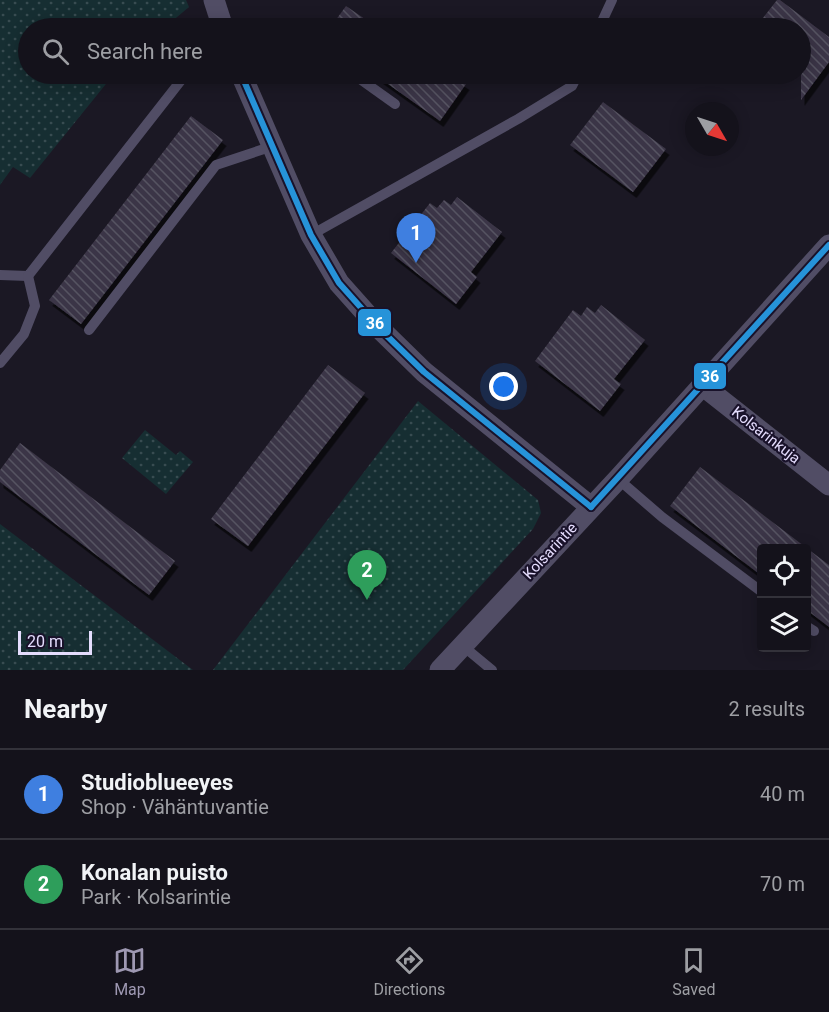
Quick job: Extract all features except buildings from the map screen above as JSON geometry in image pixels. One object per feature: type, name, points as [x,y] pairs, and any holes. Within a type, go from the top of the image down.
[{"type":"street","points":[[214,0],[220,18]]},
{"type":"street","points":[[252,84],[273,146],[311,235],[339,283],[380,329],[433,379],[591,507]]},
{"type":"street","name":"Kolsarintie","points":[[440,670],[618,479],[829,245]]},
{"type":"street","name":"Kolsarinkuja","points":[[702,386],[829,485]]},
{"type":"lane","points":[[604,18],[612,0]]},
{"type":"lane","points":[[28,276],[178,84]]},
{"type":"lane","points":[[368,84],[395,104]]},
{"type":"lane","points":[[311,235],[536,108],[573,84]]},
{"type":"lane","points":[[89,330],[216,165],[273,146]]},
{"type":"lane","points":[[0,275],[28,276]]},
{"type":"lane","points":[[0,363],[24,333],[35,306],[28,276]]},
{"type":"lane","points":[[618,479],[662,517],[757,588]]},
{"type":"lane","points":[[463,646],[492,670]]},
{"type":"green space","points":[[0,0],[186,0],[189,7],[176,18],[18,18],[18,84],[106,84],[30,178],[13,167],[0,185]]},
{"type":"green space","points":[[418,401],[538,500],[541,513],[533,529],[403,670],[213,670]]},
{"type":"green space","points":[[145,430],[176,455],[180,451],[193,462],[166,494],[122,458]]},
{"type":"green space","points":[[0,524],[193,670],[0,670]]},
{"type":"transit line","name":"36","points":[[245,84],[311,235],[339,283],[380,329],[424,372],[591,507]]},
{"type":"transit line","name":"36","points":[[591,507],[829,245]]},
{"type":"place","name":"Studioblueeyes","points":[[416,263]]},
{"type":"place","name":"Konalan puisto","points":[[367,600]]}]
